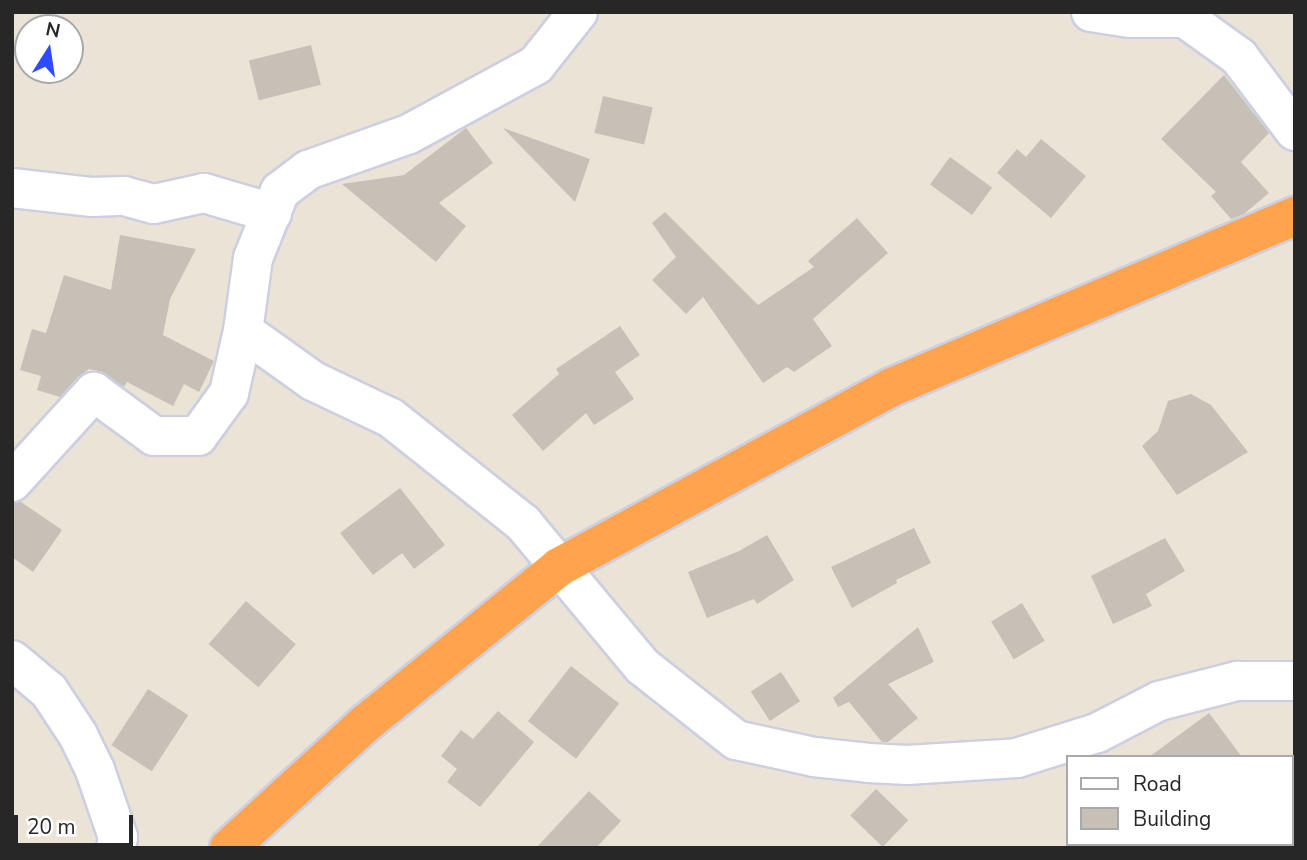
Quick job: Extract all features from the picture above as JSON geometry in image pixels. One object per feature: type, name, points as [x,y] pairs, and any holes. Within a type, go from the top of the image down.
[{"type":"highway","points":[[229,848],[366,723],[559,567],[892,387],[1295,216]]},
{"type":"street","points":[[12,482],[94,392],[154,436],[198,436],[229,393],[243,331],[253,258],[280,191],[308,170],[409,134],[537,65],[578,12]]},
{"type":"street","points":[[1091,12],[1130,18],[1185,18],[1239,57],[1295,131]]},
{"type":"street","points":[[12,188],[92,197],[124,196],[154,204],[204,193],[272,213]]},
{"type":"street","points":[[243,331],[313,381],[391,418],[523,523],[642,666],[736,740],[814,757],[907,765],[1017,758],[1097,733],[1159,701],[1237,681],[1295,681]]},
{"type":"street","points":[[12,660],[49,691],[78,735],[95,769],[118,837],[116,848]]},
{"type":"building","points":[[311,45],[321,85],[259,100],[249,60]]},
{"type":"building","points":[[1224,75],[1269,133],[1241,162],[1269,193],[1244,214],[1231,219],[1211,196],[1216,192],[1161,139]]},
{"type":"building","points":[[603,96],[653,107],[644,144],[594,133]]},
{"type":"building","points":[[466,128],[493,163],[439,203],[466,226],[436,262],[342,184],[404,175]]},
{"type":"building","points":[[503,128],[590,159],[575,202]]},
{"type":"building","points":[[1041,139],[1086,176],[1051,218],[997,173],[1017,149],[1026,157]]},
{"type":"building","points":[[950,157],[992,188],[972,215],[930,185]]},
{"type":"building","points":[[665,212],[758,305],[814,267],[808,261],[857,218],[888,253],[813,319],[832,346],[794,372],[787,367],[763,383],[703,297],[686,314],[652,280],[676,257],[652,223]]},
{"type":"building","points":[[120,235],[196,249],[170,299],[163,335],[214,361],[199,392],[184,384],[173,406],[127,382],[124,387],[98,371],[89,369],[60,397],[37,390],[41,376],[20,370],[32,329],[46,333],[64,275],[111,290]]},
{"type":"building","points":[[620,326],[640,355],[615,372],[634,399],[594,425],[586,413],[543,451],[512,415],[559,374],[556,369]]},
{"type":"building","points":[[1191,394],[1211,405],[1248,452],[1177,495],[1142,446],[1158,431],[1168,401]]},
{"type":"building","points":[[400,488],[445,545],[414,569],[402,553],[373,575],[340,533]]},
{"type":"building","points":[[21,502],[62,530],[33,572],[12,557],[12,503]]},
{"type":"building","points":[[914,528],[931,563],[896,580],[897,583],[852,608],[831,567]]},
{"type":"building","points":[[767,535],[794,580],[757,604],[754,599],[707,618],[688,572],[739,551]]},
{"type":"building","points":[[1165,538],[1185,571],[1146,594],[1152,606],[1113,624],[1091,576]]},
{"type":"building","points":[[246,601],[296,644],[258,687],[209,644]]},
{"type":"building","points":[[1022,603],[1045,641],[1014,659],[991,622]]},
{"type":"building","points":[[918,627],[934,662],[888,684],[918,718],[888,742],[882,742],[849,702],[838,707],[833,698]]},
{"type":"building","points":[[571,666],[619,704],[576,759],[528,721]]},
{"type":"building","points":[[781,672],[800,701],[770,721],[751,692]]},
{"type":"building","points":[[148,689],[188,715],[152,771],[112,745]]},
{"type":"building","points":[[498,711],[534,742],[480,807],[447,782],[457,769],[441,756],[461,730],[473,739]]},
{"type":"building","points":[[1209,713],[1240,755],[1152,755]]},
{"type":"building","points":[[876,789],[908,820],[883,847],[850,816]]},
{"type":"building","points":[[589,791],[621,821],[596,848],[536,848]]}]
